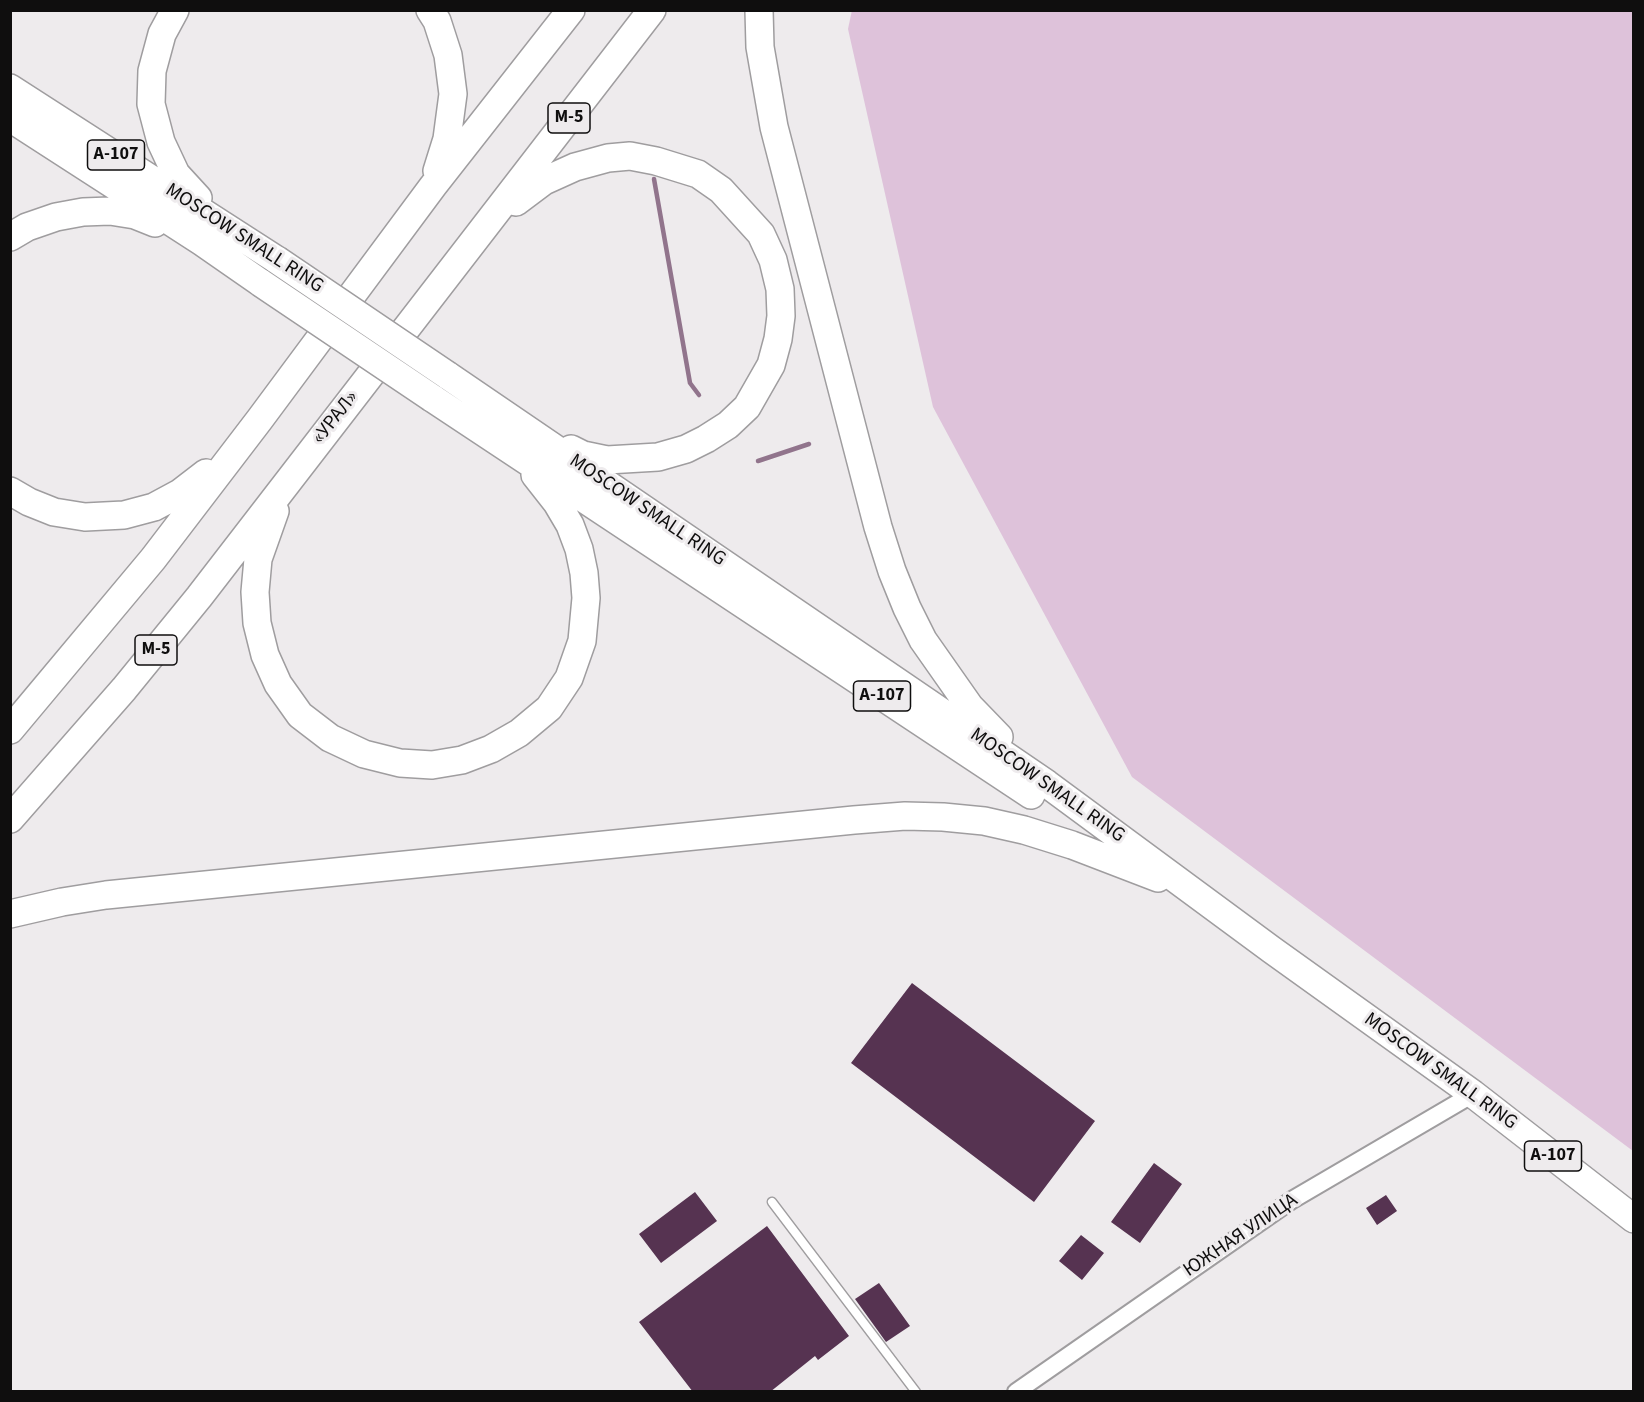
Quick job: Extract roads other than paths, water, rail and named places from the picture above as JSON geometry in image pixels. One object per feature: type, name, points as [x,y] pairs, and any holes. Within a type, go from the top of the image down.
[{"type":"highway","points":[[175,10],[162,34],[152,71],[151,104],[161,142],[176,174],[221,223]]},
{"type":"highway","points":[[430,10],[437,21],[448,55],[453,94],[447,139],[433,186]]},
{"type":"highway","points":[[10,730],[153,558],[260,419],[433,186],[571,10]]},
{"type":"highway","name":"«УРАЛ»","points":[[10,819],[132,680],[199,597],[652,10]]},
{"type":"highway","points":[[759,10],[760,47],[774,127],[878,527],[892,570],[923,640],[947,676],[970,707],[1047,784]]},
{"type":"highway","name":"MOSCOW SMALL RING","points":[[10,88],[277,260],[1047,784],[1272,950],[1473,1094],[1634,1219]]},
{"type":"highway","name":"MOSCOW SMALL RING","points":[[10,118],[202,242],[432,398],[1037,799],[1272,950]]},
{"type":"highway","points":[[486,225],[544,180],[575,167],[608,158],[630,156],[656,161],[698,174],[721,190],[742,211],[761,234],[773,260],[780,289],[781,316],[778,339],[771,365],[761,385],[747,407],[728,425],[686,449],[658,457],[607,460],[583,455],[560,445],[512,418]]},
{"type":"highway","points":[[10,237],[27,227],[56,217],[83,212],[110,211],[135,215],[202,242]]},
{"type":"highway","points":[[10,491],[28,502],[54,512],[85,517],[123,515],[153,507],[180,493],[213,467],[260,419]]},
{"type":"highway","points":[[292,475],[271,519],[258,559],[256,581],[257,623],[265,655],[278,684],[300,715],[330,738],[364,754],[400,763],[432,765],[462,760],[491,749],[519,733],[549,708],[569,678],[582,640],[586,598],[585,581],[579,549],[570,525],[544,484],[494,439]]},
{"type":"highway","points":[[10,914],[62,902],[106,896],[905,816],[984,821],[1024,830],[1136,868],[1168,883]]},
{"type":"street","name":"ЮЖНАЯ УЛИЦА","points":[[1016,1392],[1292,1200],[1473,1094]]},
{"type":"lane","points":[[772,1202],[916,1392]]},
{"type":"waterway","points":[[654,179],[690,383],[699,395]]},
{"type":"waterway","points":[[758,461],[809,444]]}]
